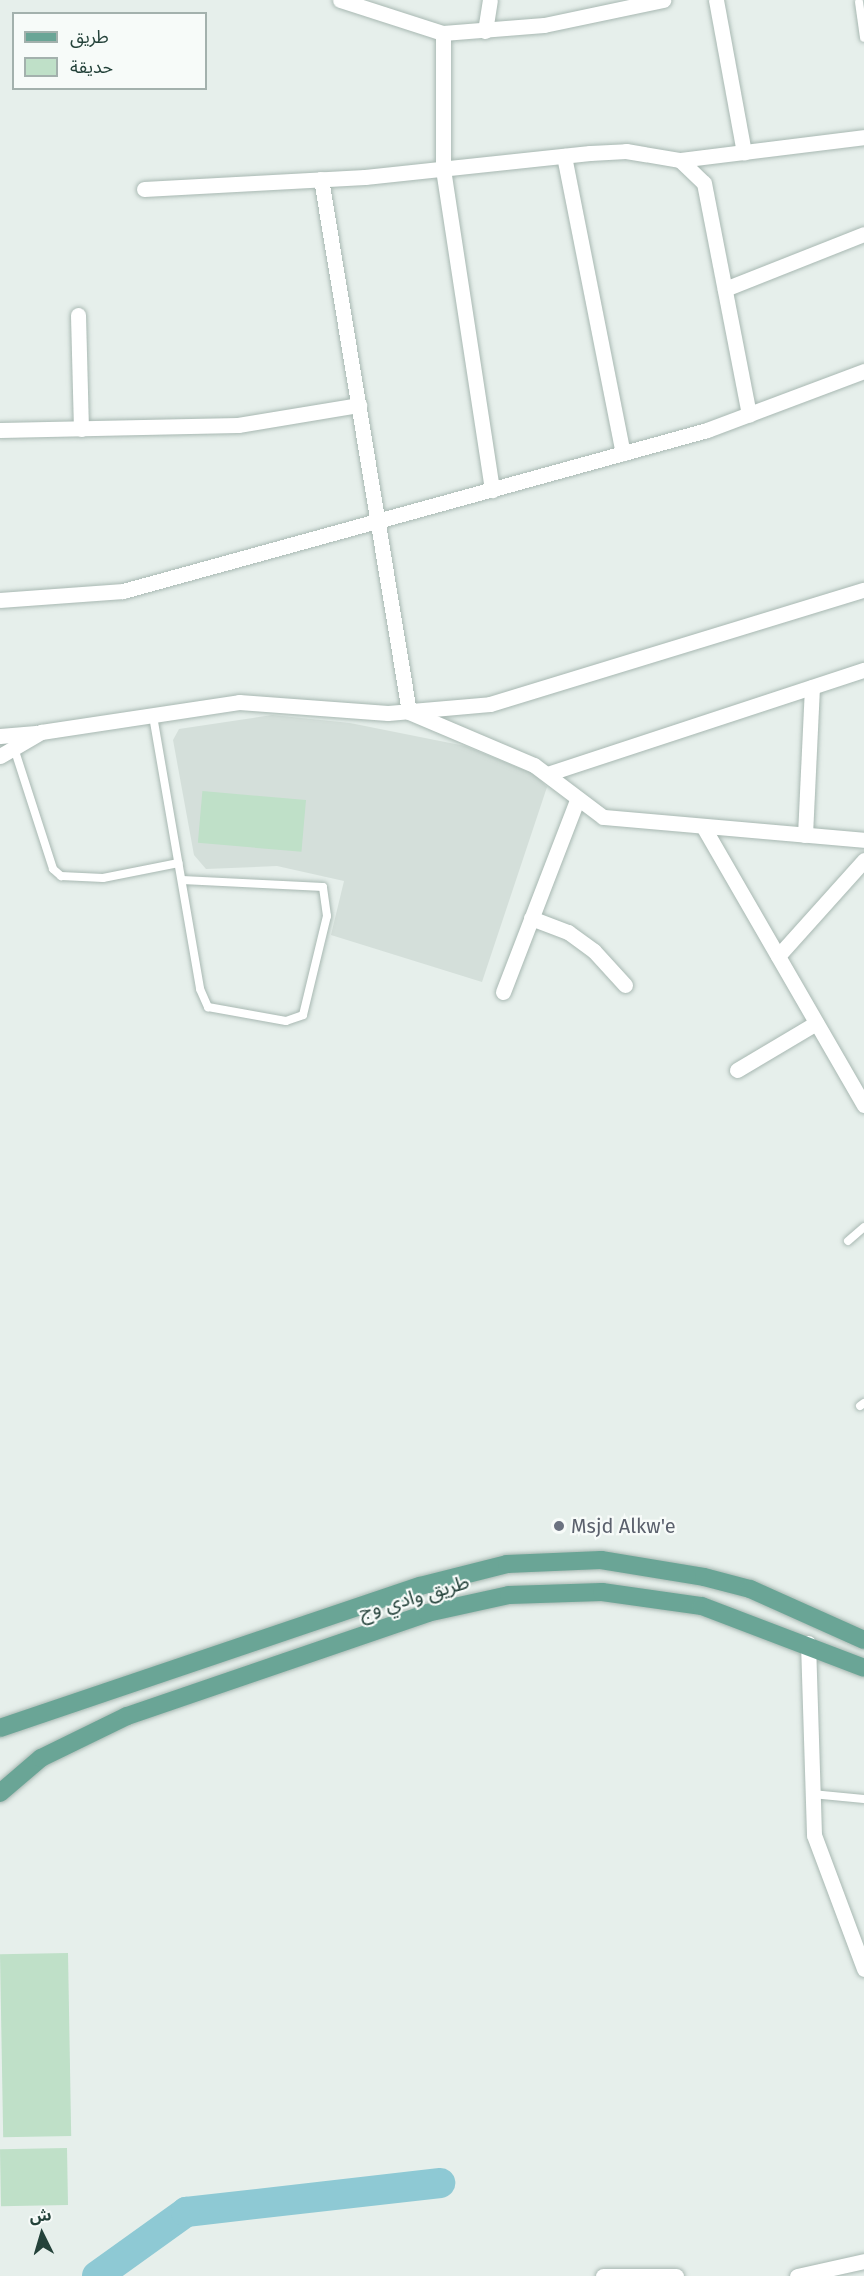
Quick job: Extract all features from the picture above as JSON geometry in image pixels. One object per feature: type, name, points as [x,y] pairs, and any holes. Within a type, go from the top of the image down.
[{"type":"main road","name":"طريق وادي وج","points":[[0,1728],[420,1586],[507,1564],[601,1560],[704,1577],[750,1589],[864,1640]]},
{"type":"main road","name":"طريق وادي وج","points":[[0,1793],[41,1758],[126,1716],[427,1612],[509,1595],[552,1591],[650,1597],[745,1618],[864,1668]]},
{"type":"street","points":[[485,31],[490,0]]},
{"type":"street","points":[[345,1],[443,33],[485,31],[663,0]]},
{"type":"street","points":[[716,0],[744,152]]},
{"type":"street","points":[[443,33],[442,169],[492,490]]},
{"type":"street","points":[[144,189],[321,179],[626,151],[680,160],[864,137]]},
{"type":"street","points":[[564,156],[623,453]]},
{"type":"street","points":[[680,160],[704,183],[749,414]]},
{"type":"street","points":[[321,179],[409,711]]},
{"type":"street","points":[[725,289],[864,234]]},
{"type":"street","points":[[78,315],[81,429]]},
{"type":"street","points":[[0,600],[123,591],[623,453],[749,414],[864,371]]},
{"type":"street","points":[[0,430],[238,425],[359,405]]},
{"type":"street","points":[[0,736],[41,732],[239,702],[409,711],[490,704],[864,590]]},
{"type":"street","points":[[547,774],[864,670]]},
{"type":"street","points":[[805,835],[812,687]]},
{"type":"street","points":[[409,711],[547,774],[577,800],[603,817],[704,828],[864,840]]},
{"type":"street","points":[[0,756],[41,732]]},
{"type":"street","points":[[503,992],[577,800]]},
{"type":"street","points":[[704,828],[864,1105]]},
{"type":"street","points":[[778,956],[864,860]]},
{"type":"street","points":[[531,918],[568,932],[594,951],[625,985]]},
{"type":"street","points":[[738,1070],[816,1023]]},
{"type":"street","points":[[808,1643],[810,1794],[814,1835],[864,1969]]},
{"type":"street","points":[[797,2276],[864,2261]]},
{"type":"street","points":[[603,2276],[676,2276]]},
{"type":"lane","points":[[859,2],[864,38]]},
{"type":"lane","points":[[153,716],[182,880],[208,1007],[286,1021],[303,1015],[327,916],[324,887],[182,880]]},
{"type":"lane","points":[[14,748],[53,869],[61,876],[103,878],[179,863]]},
{"type":"lane","points":[[848,1241],[864,1227]]},
{"type":"lane","points":[[810,1794],[864,1799]]},
{"type":"shaded area","points":[[272,715],[350,723],[465,746],[534,774],[547,787],[482,982],[331,935],[344,881],[277,866],[206,869],[194,855],[173,740],[179,729]]},
{"type":"green space","points":[[202,791],[306,800],[301,852],[198,843]]},
{"type":"green space","points":[[68,1953],[71,2136],[3,2137],[0,1954]]},
{"type":"green space","points":[[67,2148],[68,2205],[1,2206],[0,2149]]},
{"type":"waterway","points":[[97,2276],[186,2212],[440,2183]]},
{"type":"place","name":"Msjd Alkw'e","points":[[559,1526]]}]
